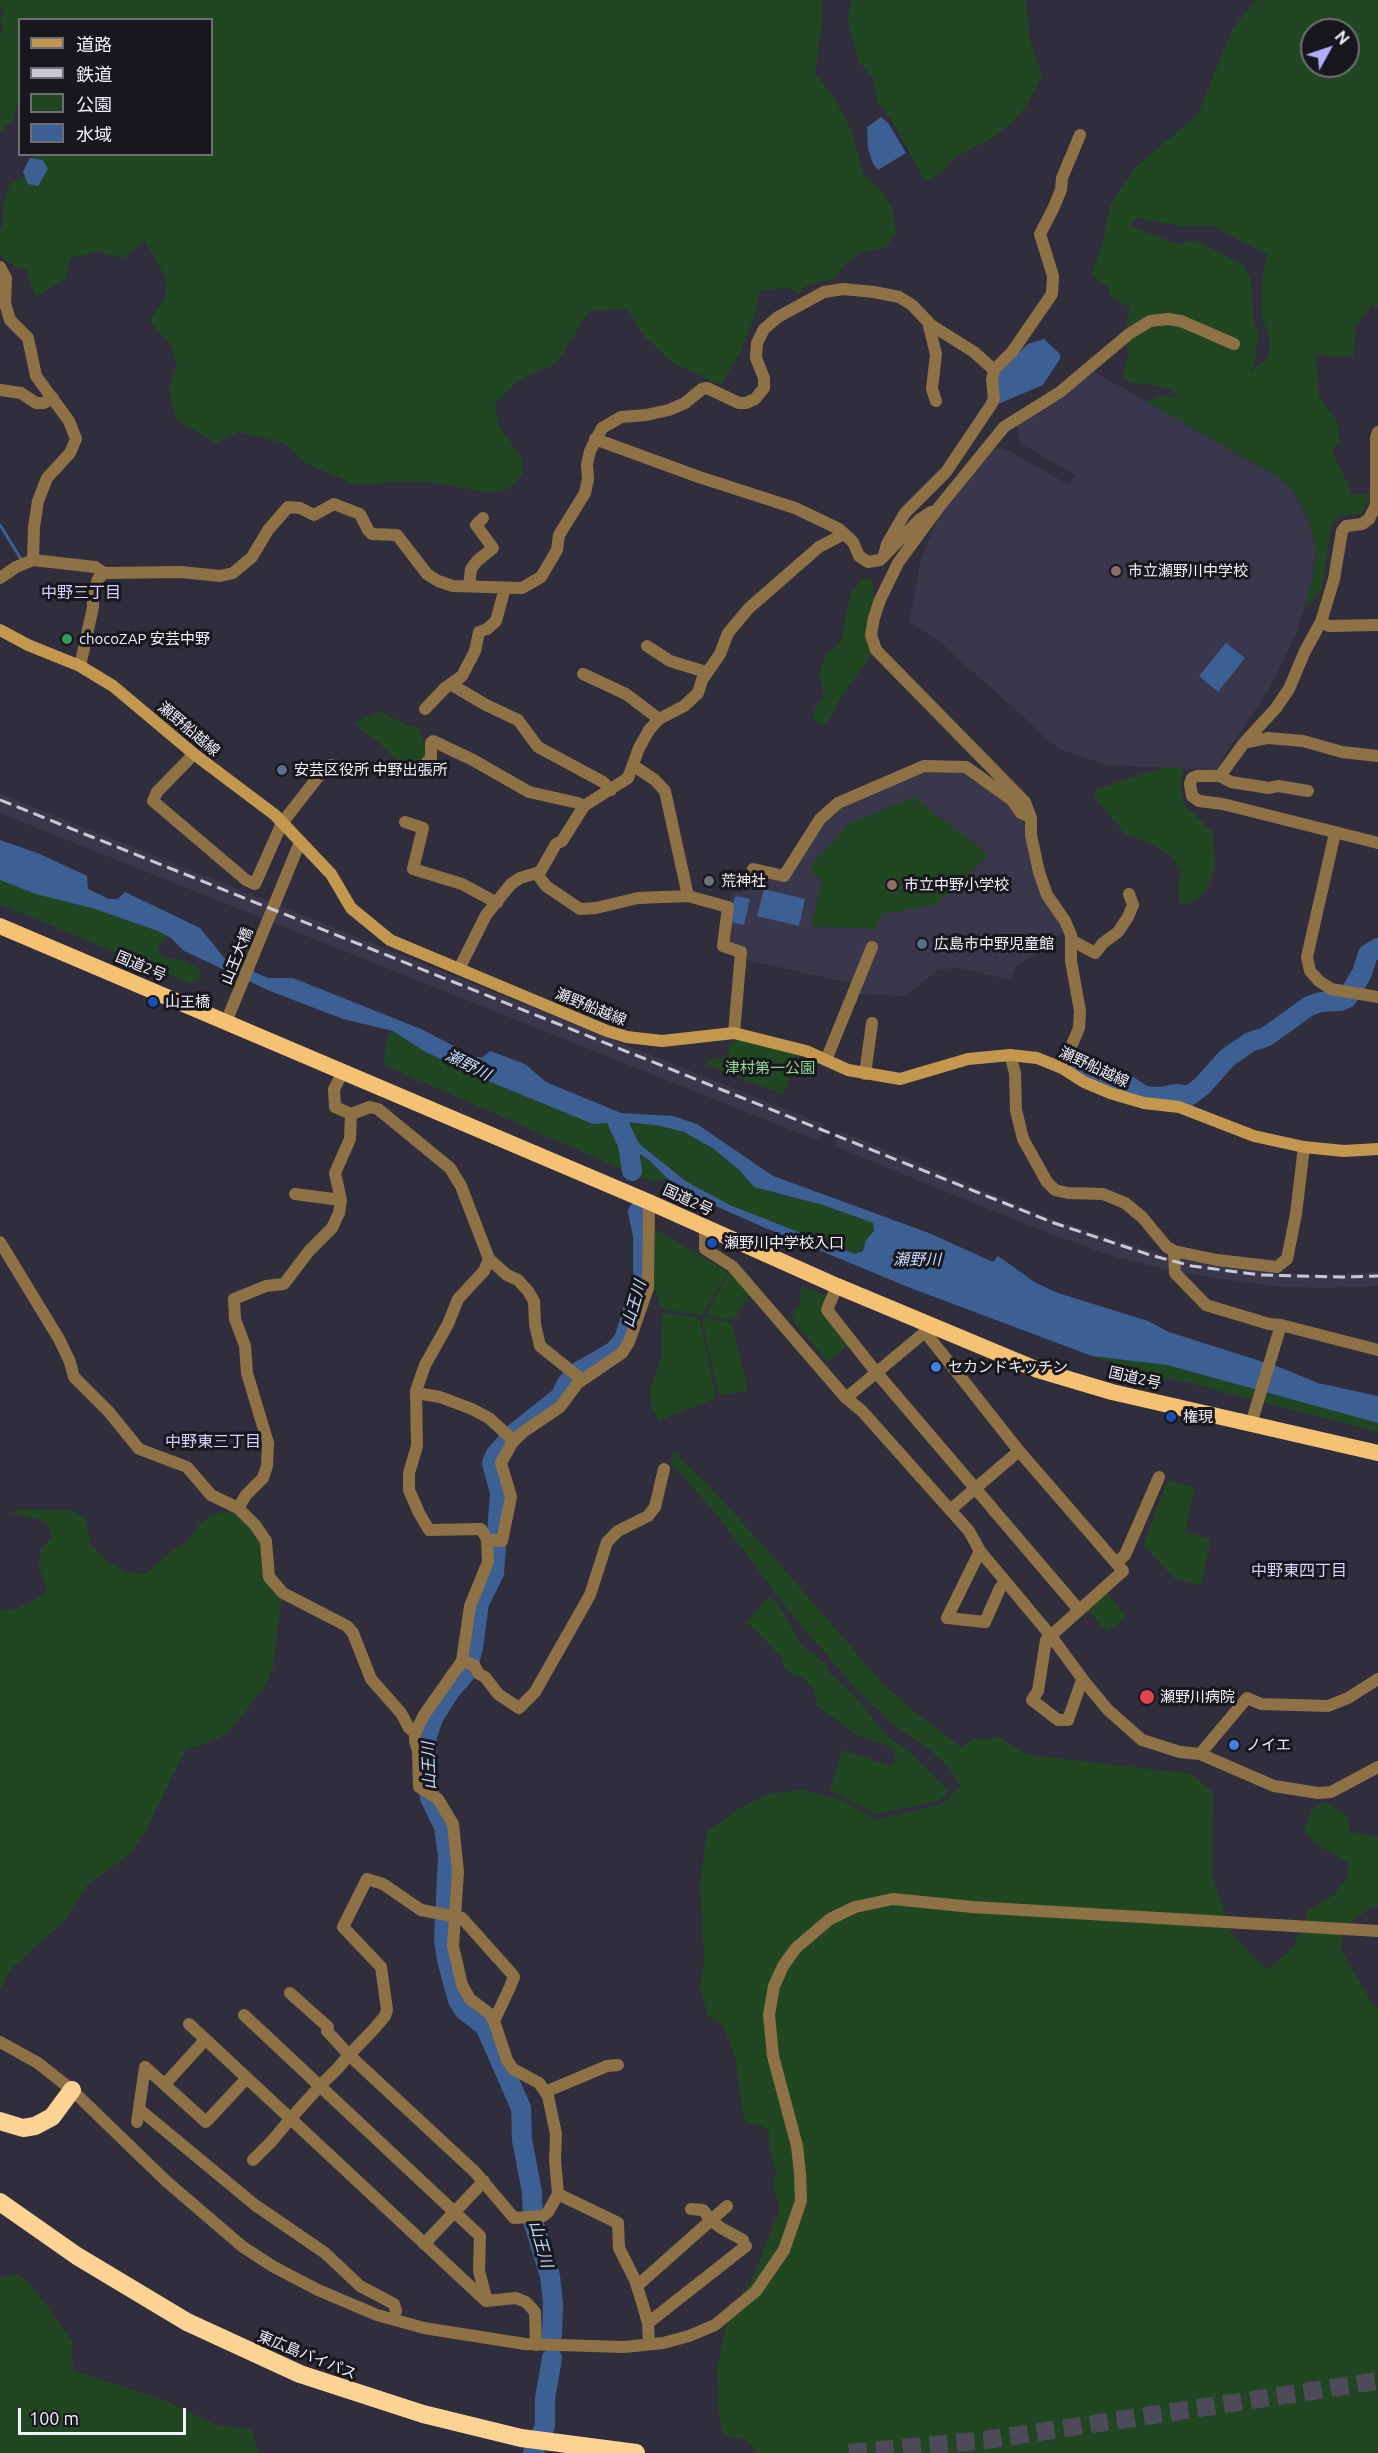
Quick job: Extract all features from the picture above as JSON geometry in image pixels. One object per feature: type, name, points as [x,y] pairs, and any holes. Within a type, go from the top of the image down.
[{"type":"highway","name":"国道2号","points":[[0,927],[649,1202],[927,1328],[1055,1376],[1112,1392],[1378,1453]]},
{"type":"highway","points":[[0,2121],[23,2128],[35,2126],[52,2117],[77,2095]]},
{"type":"highway","name":"東広島バイパス","points":[[0,2202],[77,2256],[187,2322],[300,2374],[423,2414],[521,2438],[636,2453]]},
{"type":"main road","name":"瀬野船越線","points":[[0,630],[28,645],[80,666],[113,686],[282,824],[331,874],[351,908],[390,940],[627,1037],[671,1041],[734,1033],[806,1051],[844,1068],[865,1074],[900,1079],[968,1059],[1010,1055],[1037,1058],[1062,1068],[1084,1082],[1127,1100],[1179,1107],[1254,1136],[1304,1147],[1344,1151],[1378,1149]]},
{"type":"street","points":[[884,555],[887,544],[905,513],[946,472],[991,405],[994,399],[992,380],[994,370],[1012,352],[1052,294],[1053,276],[1040,234],[1061,190],[1062,178],[1080,135]]},
{"type":"street","points":[[0,267],[6,278],[5,303],[10,320],[27,338],[36,376],[69,421],[76,439],[70,453],[47,478],[38,501],[33,560]]},
{"type":"street","points":[[2,571],[33,560],[95,567],[104,573],[181,572],[209,576],[232,573],[252,557],[268,530],[288,507],[300,508],[314,515],[334,504],[360,514],[368,531],[372,534],[397,535],[427,574],[438,581],[453,586],[522,588],[541,578],[556,550],[559,535],[585,493],[589,457],[595,439],[602,428],[621,417],[669,410],[685,403],[702,388],[707,388],[740,403],[755,399],[764,388],[764,378],[756,358],[757,343],[764,329],[778,317],[824,292],[843,289],[896,297],[912,305],[928,322],[974,352],[994,370]]},
{"type":"street","points":[[1062,1068],[1079,1028],[1080,1011],[1071,961],[1071,940],[1065,921],[1047,895],[1039,872],[1031,835],[1031,818],[1025,802],[876,651],[871,635],[879,600],[898,563],[939,507],[1004,427],[1060,392],[1142,325],[1158,320],[1181,321],[1234,344]]},
{"type":"street","points":[[928,322],[936,354],[932,389],[936,401]]},
{"type":"street","points":[[0,390],[21,393],[36,403],[44,403],[53,398]]},
{"type":"street","points":[[1220,776],[1289,689],[1305,651],[1321,622],[1334,579],[1342,531],[1346,526],[1362,524],[1369,519],[1376,505],[1376,438],[1378,432]]},
{"type":"street","points":[[595,439],[699,477],[795,508],[839,529],[853,542],[859,556],[864,560],[874,562],[880,560],[919,520],[939,507]]},
{"type":"street","points":[[469,586],[471,569],[477,561],[494,548],[476,525],[483,518]]},
{"type":"street","points":[[459,969],[486,915],[511,884],[520,878],[537,874],[584,806],[628,777],[640,745],[658,719],[684,706],[698,693],[706,672],[720,654],[728,633],[749,608],[819,547],[844,534]]},
{"type":"street","points":[[80,666],[93,607],[93,595],[98,579],[104,573]]},
{"type":"street","points":[[425,709],[445,688],[462,676],[471,658],[479,632],[487,629],[496,621],[505,588]]},
{"type":"street","points":[[1321,622],[1329,626],[1378,625]]},
{"type":"street","points":[[647,646],[670,661],[706,672]]},
{"type":"street","points":[[583,674],[626,694],[658,719]]},
{"type":"street","points":[[452,685],[518,720],[538,747],[603,782],[610,790]]},
{"type":"street","points":[[1244,743],[1268,738],[1303,741],[1342,752],[1378,756]]},
{"type":"street","points":[[427,762],[431,759],[433,741],[473,760],[529,792],[584,806]]},
{"type":"street","points":[[194,754],[157,792],[153,801],[246,880],[255,884],[282,824],[318,777],[331,765]]},
{"type":"street","points":[[634,766],[655,780],[665,791],[688,896]]},
{"type":"street","points":[[753,869],[784,876],[820,819],[838,803],[924,766],[966,767],[1012,800],[1021,813],[1031,818]]},
{"type":"street","points":[[1308,791],[1231,782],[1220,776],[1192,778],[1190,784],[1192,796],[1200,801],[1223,804],[1378,843]]},
{"type":"street","points":[[405,822],[423,828],[412,869],[462,884],[497,903]]},
{"type":"street","points":[[1335,833],[1307,957],[1310,970],[1319,981],[1331,989],[1378,997]]},
{"type":"street","name":"山王大橋","points":[[226,1022],[300,842]]},
{"type":"street","points":[[537,874],[546,886],[580,909],[596,908],[638,898],[688,896],[728,907],[723,946],[741,952],[734,1033]]},
{"type":"street","points":[[1071,940],[1095,953],[1103,943],[1118,932],[1128,917],[1133,905],[1129,894]]},
{"type":"street","points":[[826,1060],[872,947]]},
{"type":"street","points":[[865,1074],[872,1023]]},
{"type":"street","points":[[1010,1055],[1015,1072],[1016,1110],[1023,1139],[1047,1182],[1055,1190],[1068,1193],[1103,1194],[1125,1203],[1142,1217],[1167,1247],[1174,1251],[1217,1260],[1277,1268],[1287,1259],[1296,1214],[1304,1147]]},
{"type":"street","points":[[344,1072],[334,1089],[334,1107],[351,1114],[370,1107],[378,1109],[450,1168],[461,1186],[489,1259],[507,1275],[518,1280],[534,1301],[535,1324],[540,1346],[578,1377]]},
{"type":"street","points":[[238,1508],[246,1495],[263,1478],[267,1466],[268,1443],[247,1373],[245,1346],[235,1319],[234,1299],[266,1286],[284,1284],[309,1251],[332,1228],[339,1213],[341,1200],[335,1173],[350,1139],[351,1114]]},
{"type":"street","points":[[295,1194],[341,1200]]},
{"type":"street","points":[[290,1993],[328,2027],[327,2031],[349,2055],[484,2181],[514,2218],[543,2216],[548,2212],[558,2194],[555,2160],[556,2134],[548,2096],[539,2084],[513,2069],[507,2060],[490,2014],[470,1999],[462,1985],[453,1947],[451,1916],[458,1872],[453,1824],[438,1799],[419,1787],[415,1733],[436,1696],[467,1662],[470,1606],[488,1562],[492,1540],[510,1497],[501,1463],[512,1439],[560,1407],[578,1377],[611,1361],[622,1353],[629,1342],[648,1288],[649,1202]]},
{"type":"street","points":[[705,1228],[705,1248],[732,1266],[846,1398],[862,1411],[969,1531],[980,1551],[1051,1636],[1108,1710],[1142,1740],[1180,1752],[1200,1754],[1274,1786],[1318,1793],[1331,1792],[1378,1767]]},
{"type":"street","points":[[0,1242],[59,1339],[74,1377],[139,1449],[187,1467],[211,1495],[238,1508],[261,1532],[266,1541],[269,1577],[283,1593],[347,1626],[353,1633],[371,1679],[415,1733]]},
{"type":"street","points":[[1174,1251],[1175,1274],[1206,1305],[1269,1324],[1281,1325],[1378,1350]]},
{"type":"street","points":[[489,1259],[484,1271],[458,1299],[448,1324],[425,1365],[416,1393],[417,1446],[408,1473],[408,1481],[418,1514],[429,1530],[481,1529],[492,1540]]},
{"type":"street","points":[[837,1286],[828,1310],[876,1372],[1079,1610]]},
{"type":"street","points":[[1251,1424],[1281,1325]]},
{"type":"street","points":[[846,1398],[927,1328],[1019,1451],[1123,1571],[1046,1640],[1038,1691],[1032,1700],[1058,1720],[1068,1720],[1081,1683],[1084,1681]]},
{"type":"street","points":[[416,1393],[440,1397],[472,1409],[489,1418],[512,1439]]},
{"type":"street","points":[[950,1510],[1019,1451]]},
{"type":"street","points":[[467,1662],[485,1677],[498,1694],[519,1708],[535,1692],[590,1595],[607,1542],[618,1531],[648,1516],[655,1507],[664,1469]]},
{"type":"street","points":[[1116,1563],[1125,1555],[1160,1477]]},
{"type":"street","points":[[980,1551],[947,1618],[985,1622],[1000,1588],[1006,1582]]},
{"type":"street","points":[[1200,1754],[1247,1698],[1261,1704],[1328,1706],[1348,1698],[1378,1679]]},
{"type":"street","points":[[253,2160],[385,2016],[387,2010],[381,1967],[343,1927],[367,1879],[383,1884],[421,1910],[462,1918],[514,1977],[494,2021]]},
{"type":"street","points":[[0,2042],[38,2063],[77,2095],[175,2189],[243,2247],[274,2267],[318,2290],[377,2315],[424,2328],[536,2344],[585,2348],[649,2344],[689,2336],[715,2325],[756,2291],[784,2250],[801,2201],[800,2173],[797,2146],[773,2056],[769,2015],[774,1986],[795,1948],[830,1918],[855,1906],[893,1899],[972,1907],[1378,1931]]},
{"type":"street","points":[[244,2015],[480,2236],[479,2271],[487,2301]]},
{"type":"street","points":[[189,2024],[487,2301],[516,2298],[526,2302],[534,2312],[536,2344]]},
{"type":"street","points":[[165,2084],[206,2040]]},
{"type":"street","points":[[545,2091],[607,2066],[618,2065]]},
{"type":"street","points":[[137,2122],[145,2067],[206,2122],[247,2078]]},
{"type":"street","points":[[139,2109],[255,2205],[325,2253],[360,2286],[394,2304],[396,2311]]},
{"type":"street","points":[[424,2244],[484,2181]]},
{"type":"street","points":[[558,2194],[618,2223],[619,2248],[638,2286],[648,2323],[649,2344]]},
{"type":"street","points":[[638,2286],[727,2206]]},
{"type":"street","points":[[648,2323],[745,2243],[711,2220],[703,2210],[691,2209]]},
{"type":"shaded area","name":"市立瀬野川中学校","points":[[1091,370],[1278,477],[1294,491],[1307,517],[1316,548],[1312,582],[1296,634],[1271,686],[1215,770],[1107,765],[1059,749],[939,641],[909,622],[921,560],[938,517],[992,450],[1003,448],[1069,485],[1075,475],[1020,443],[1017,422]]},
{"type":"shaded area","name":"市立中野小学校","points":[[965,771],[1009,802],[1027,828],[1064,931],[1044,949],[1016,966],[1011,980],[960,968],[939,969],[906,996],[859,994],[878,947],[870,942],[851,983],[745,960],[746,949],[728,944],[730,897],[734,893],[745,891],[748,879],[755,872],[784,879],[829,818],[842,806],[926,772]]},
{"type":"shaded area","points":[[0,794],[825,1125],[819,1141],[0,813]]},
{"type":"shaded area","points":[[840,1131],[1058,1221],[1170,1257],[1269,1273],[1324,1275],[1378,1272],[1378,1286],[1322,1288],[1270,1286],[1172,1271],[1116,1257],[1053,1235],[834,1146]]},
{"type":"green space","points":[[0,0],[822,0],[822,22],[815,74],[833,96],[850,127],[864,175],[882,191],[892,207],[896,233],[886,248],[862,252],[843,266],[836,277],[804,287],[799,294],[789,288],[760,290],[754,318],[739,355],[721,385],[671,362],[645,337],[627,309],[589,311],[556,364],[521,379],[495,403],[498,425],[522,458],[522,475],[508,489],[492,493],[411,481],[356,485],[305,463],[284,443],[239,432],[216,443],[175,419],[169,386],[177,368],[173,348],[150,321],[165,297],[166,278],[144,240],[124,258],[97,252],[70,258],[65,279],[35,297],[26,269],[14,266],[0,256],[0,230],[4,201],[10,184],[31,174],[34,156],[213,156],[213,18],[18,18],[18,105],[13,119],[0,132],[0,38],[3,26],[0,17],[5,11],[0,8]]},
{"type":"green space","points":[[851,0],[1026,0],[1030,41],[1042,75],[1029,102],[1012,123],[991,139],[957,156],[941,173],[925,181],[892,120],[877,101],[873,78],[858,61],[848,22]]},
{"type":"green space","points":[[1256,0],[1378,0],[1378,308],[1372,304],[1356,326],[1353,357],[1316,355],[1319,397],[1337,421],[1340,440],[1332,452],[1349,485],[1351,495],[1370,494],[1362,514],[1341,515],[1332,524],[1321,591],[1304,609],[1312,582],[1316,548],[1307,517],[1294,491],[1278,477],[1147,402],[1159,396],[1178,397],[1172,390],[1155,385],[1132,383],[1123,379],[1128,354],[1125,334],[1130,308],[1109,295],[1109,288],[1091,275],[1102,247],[1110,205],[1134,169],[1198,114],[1232,30]],"holes":[[[1136,218],[1183,226],[1212,226],[1267,254],[1262,280],[1262,320],[1269,332],[1269,356],[1249,373],[1255,361],[1258,333],[1254,323],[1251,280],[1244,265],[1195,240],[1177,244],[1131,226]]]},
{"type":"green space","points":[[862,578],[872,580],[874,596],[866,637],[873,653],[839,700],[829,720],[823,725],[815,720],[813,712],[824,696],[819,673],[826,654],[838,645],[843,637],[851,594]]},
{"type":"green space","points":[[380,711],[408,726],[418,726],[426,759],[424,767],[414,777],[378,742],[355,725]]},
{"type":"green space","points":[[1165,767],[1183,768],[1181,787],[1184,804],[1213,833],[1215,867],[1206,891],[1188,905],[1179,903],[1178,888],[1181,871],[1170,855],[1149,843],[1126,835],[1094,797],[1097,789]]},
{"type":"green space","points":[[914,797],[989,855],[935,905],[882,914],[876,929],[811,926],[822,881],[808,868],[850,823]]},
{"type":"green space","points":[[0,880],[36,894],[95,909],[158,931],[168,936],[157,948],[163,958],[183,960],[199,969],[201,978],[192,984],[0,904]]},
{"type":"green space","points":[[393,1031],[424,1051],[471,1074],[593,1124],[607,1123],[624,1143],[649,1160],[668,1179],[649,1181],[384,1065],[387,1036]]},
{"type":"green space","name":"津村第一公園","points":[[737,1040],[799,1055],[783,1095],[706,1064],[706,1061],[729,1056],[728,1045]]},
{"type":"green space","points":[[620,1121],[661,1126],[684,1132],[714,1149],[740,1171],[754,1187],[823,1205],[873,1223],[874,1231],[866,1240],[863,1251],[855,1254],[732,1206],[687,1182],[643,1147]]},
{"type":"green space","points":[[655,1229],[728,1272],[702,1315],[662,1309],[654,1286]]},
{"type":"green space","points":[[729,1273],[739,1279],[750,1294],[734,1320],[708,1316],[706,1313]]},
{"type":"green space","points":[[802,1286],[828,1296],[823,1311],[849,1344],[828,1362],[791,1318],[802,1300],[799,1298]]},
{"type":"green space","points":[[662,1312],[700,1320],[716,1398],[659,1421],[651,1405],[650,1389],[661,1358]]},
{"type":"green space","points":[[705,1317],[732,1323],[748,1391],[719,1395],[702,1320]]},
{"type":"green space","points":[[1092,1356],[1167,1365],[1378,1423],[1378,1432],[1189,1383],[1147,1375]]},
{"type":"green space","points":[[674,1452],[710,1487],[771,1554],[882,1683],[961,1747],[974,1738],[986,1740],[999,1737],[1028,1755],[1192,1774],[1213,1792],[1212,1875],[1232,1934],[1267,1970],[1293,1948],[1308,1911],[1334,1895],[1348,1876],[1347,1862],[1315,1843],[1304,1831],[1311,1812],[1323,1801],[1343,1812],[1348,1819],[1350,1832],[1378,1836],[1378,1907],[1370,1908],[1343,1927],[1341,1949],[1373,2006],[1378,2008],[1378,2453],[757,2453],[745,2439],[723,2436],[717,2371],[723,2337],[733,2305],[751,2282],[780,2208],[773,2187],[776,2172],[769,2146],[769,2131],[760,2125],[747,2124],[742,2109],[735,2056],[723,2026],[708,2016],[700,1988],[704,1959],[700,1885],[707,1832],[738,1809],[769,1794],[803,1790],[844,1801],[877,1820],[942,1804],[960,1786],[949,1768],[927,1747],[895,1726],[859,1692],[794,1617],[712,1509],[671,1463]]},
{"type":"green space","points":[[1168,1480],[1194,1488],[1185,1532],[1211,1539],[1201,1586],[1174,1578],[1143,1545]]},
{"type":"green space","points":[[16,1509],[75,1511],[86,1521],[91,1544],[109,1563],[126,1572],[146,1574],[168,1554],[189,1540],[199,1525],[210,1515],[228,1511],[251,1520],[259,1534],[271,1583],[281,1600],[273,1668],[264,1688],[227,1734],[203,1745],[186,1749],[145,1832],[130,1854],[87,1885],[66,1919],[11,1969],[0,1990],[0,1610],[14,1610],[44,1595],[47,1585],[39,1569],[40,1549],[52,1537],[46,1521],[11,1513]]},
{"type":"green space","points":[[1104,1590],[1126,1616],[1107,1632],[1085,1607]]},
{"type":"green space","points":[[768,1597],[777,1602],[801,1645],[825,1663],[830,1674],[852,1693],[885,1734],[911,1754],[949,1791],[939,1801],[876,1814],[830,1790],[842,1750],[889,1766],[896,1763],[893,1748],[857,1735],[817,1706],[813,1689],[802,1677],[791,1674],[784,1668],[782,1658],[747,1622]]},
{"type":"green space","points":[[17,2274],[31,2284],[72,2341],[73,2370],[162,2399],[216,2425],[252,2430],[258,2453],[0,2453],[0,2277]]},
{"type":"water","points":[[881,117],[889,124],[906,153],[878,170],[873,164],[868,148],[867,127]]},
{"type":"water","points":[[30,158],[43,160],[48,169],[38,186],[28,184],[23,172]]},
{"type":"water","points":[[1044,339],[1060,354],[1060,359],[1043,385],[998,404],[996,387],[999,367],[1003,368],[1028,344]]},
{"type":"water","points":[[1226,643],[1245,658],[1218,692],[1199,676]]},
{"type":"water","name":"瀬野川","points":[[0,840],[40,854],[87,876],[88,889],[109,899],[118,899],[125,892],[200,928],[226,960],[268,978],[293,978],[421,1029],[475,1057],[483,1057],[490,1051],[525,1064],[546,1082],[621,1113],[673,1116],[697,1124],[773,1176],[929,1233],[993,1262],[998,1256],[1036,1283],[1058,1293],[1148,1321],[1169,1332],[1279,1367],[1318,1383],[1378,1396],[1378,1423],[1167,1365],[1092,1356],[908,1287],[693,1196],[624,1143],[607,1123],[593,1124],[471,1074],[424,1051],[393,1031],[343,1019],[270,991],[184,951],[171,938],[158,931],[95,909],[36,894],[0,880]],"holes":[[[620,1121],[661,1126],[684,1132],[714,1149],[740,1171],[754,1187],[823,1205],[873,1223],[874,1231],[866,1240],[863,1251],[855,1254],[732,1206],[687,1182],[643,1147]]]},
{"type":"water","points":[[764,889],[805,899],[799,926],[757,916]]},
{"type":"water","points":[[736,896],[750,899],[744,925],[731,922]]},
{"type":"waterway","points":[[0,525],[21,559]]},
{"type":"waterway","points":[[1071,1061],[1099,1075],[1121,1081],[1144,1096],[1160,1097],[1176,1094],[1189,1096],[1202,1086],[1227,1058],[1250,1042],[1266,1037],[1309,1006],[1347,998],[1362,973],[1368,954],[1378,948]]},
{"type":"waterway","name":"山王川","points":[[618,1123],[628,1144],[632,1171]]},
{"type":"waterway","name":"山王川","points":[[552,2336],[553,2303],[550,2276],[533,2221],[532,2192],[522,2140],[521,2108],[485,2026],[464,2010],[458,2000],[447,1960],[444,1939],[448,1857],[444,1827],[430,1798],[427,1777],[427,1736],[433,1718],[450,1691],[467,1671],[479,1603],[494,1573],[500,1493],[492,1463],[496,1454],[516,1432],[560,1397],[567,1383],[578,1372],[613,1352],[624,1340],[643,1277],[643,1235],[638,1212]]},
{"type":"waterway","name":"山王川","points":[[533,2453],[545,2426],[545,2399],[552,2358]]},
{"type":"tunnel","points":[[849,2453],[986,2440],[1378,2381]]},
{"type":"railway","points":[[0,800],[1054,1223],[1150,1255],[1192,1266],[1260,1275],[1378,1276]]},
{"type":"place","name":"市立瀬野川中学校","points":[[1116,571]]},
{"type":"place","name":"chocoZAP 安芸中野","points":[[67,639]]},
{"type":"place","name":"安芸区役所 中野出張所","points":[[282,770]]},
{"type":"place","name":"荒神社","points":[[709,881]]},
{"type":"place","name":"市立中野小学校","points":[[892,885]]},
{"type":"place","name":"広島市中野児童館","points":[[922,944]]},
{"type":"place","name":"山王橋","points":[[153,1002]]},
{"type":"place","name":"瀬野川中学校入口","points":[[712,1243]]},
{"type":"place","name":"セカンドキッチン","points":[[936,1367]]},
{"type":"place","name":"権現","points":[[1171,1417]]},
{"type":"place","name":"瀬野川病院","points":[[1147,1697]]},
{"type":"place","name":"ノイエ","points":[[1234,1745]]},
{"type":"district","name":"中野三丁目","points":[[81,593]]},
{"type":"district","name":"中野東三丁目","points":[[213,1442]]},
{"type":"district","name":"中野東四丁目","points":[[1299,1571]]}]
